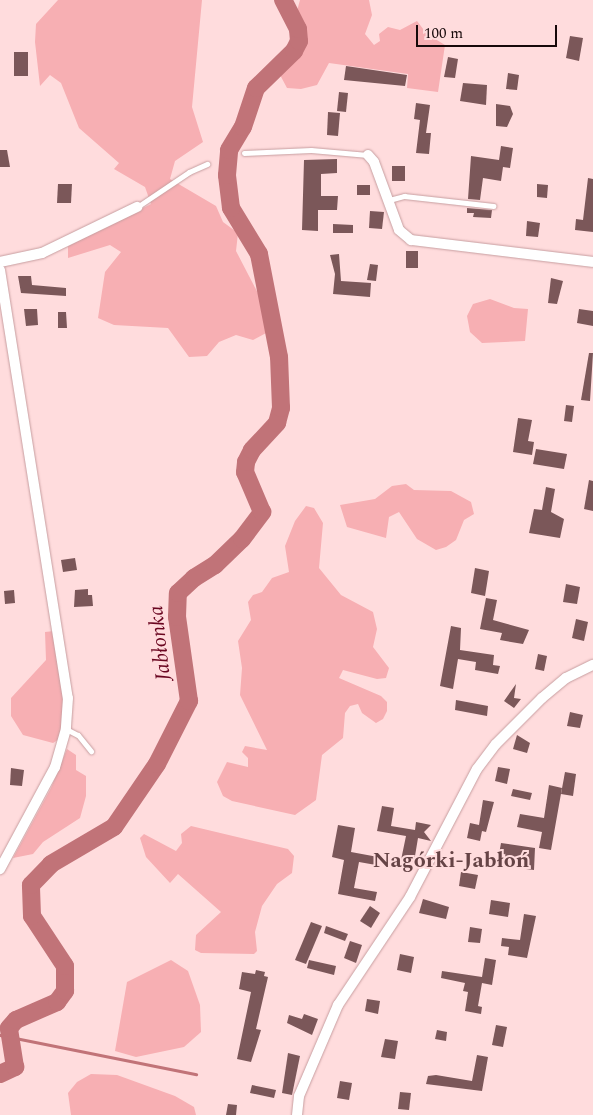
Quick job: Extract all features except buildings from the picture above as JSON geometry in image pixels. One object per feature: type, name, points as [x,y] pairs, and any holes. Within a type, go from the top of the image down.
[{"type":"street","points":[[368,155],[389,200],[399,230],[411,240],[593,262]]},
{"type":"street","points":[[0,262],[42,253],[137,207]]},
{"type":"street","points":[[0,270],[66,672],[66,729],[46,787],[0,869]]},
{"type":"street","points":[[297,1115],[299,1096],[338,1005],[410,897],[477,769],[496,744],[542,698],[566,678],[593,664]]},
{"type":"lane","points":[[244,153],[311,150],[368,155]]},
{"type":"lane","points":[[137,207],[189,172],[207,164]]},
{"type":"lane","points":[[389,200],[404,196],[493,206]]},
{"type":"lane","points":[[66,729],[78,735],[90,751]]},
{"type":"shaded area","points":[[58,0],[202,0],[192,107],[203,142],[175,161],[170,179],[216,206],[223,222],[238,233],[236,251],[262,301],[268,332],[253,340],[236,335],[219,342],[207,356],[189,357],[168,328],[114,325],[98,318],[105,272],[121,252],[110,245],[68,258],[68,246],[151,204],[145,187],[114,169],[119,163],[79,128],[61,83],[50,75],[40,86],[35,42],[36,24]]},
{"type":"shaded area","points":[[300,0],[369,0],[372,15],[365,34],[374,45],[380,41],[379,34],[388,27],[400,30],[417,21],[427,34],[445,45],[438,92],[407,88],[408,74],[329,63],[317,85],[301,89],[287,88],[279,73],[294,60],[303,43],[306,26],[297,11]]},
{"type":"shaded area","points":[[490,299],[514,308],[528,309],[525,341],[482,343],[470,332],[467,316],[473,304]]},
{"type":"shaded area","points":[[406,484],[414,490],[451,491],[471,502],[474,514],[464,520],[456,540],[446,547],[436,550],[417,539],[399,512],[389,517],[386,538],[347,527],[340,505],[375,499],[392,486]]},
{"type":"shaded area","points":[[306,506],[314,508],[323,523],[319,568],[341,595],[373,612],[377,629],[373,647],[389,668],[386,678],[377,679],[343,670],[339,678],[381,696],[387,702],[387,711],[383,719],[376,723],[362,713],[358,704],[350,706],[345,713],[343,738],[322,755],[316,800],[295,815],[232,801],[223,796],[217,782],[227,762],[248,767],[248,758],[242,752],[245,746],[267,750],[240,695],[242,668],[238,641],[251,620],[248,602],[253,595],[262,592],[272,578],[289,572],[285,546],[295,521]]},
{"type":"shaded area","points":[[54,631],[65,702],[61,738],[53,743],[23,735],[11,716],[11,698],[46,660],[45,632]]},
{"type":"shaded area","points":[[67,749],[76,755],[76,770],[86,776],[86,796],[80,818],[43,842],[33,854],[13,858],[51,788]]},
{"type":"shaded area","points":[[191,826],[288,849],[294,856],[292,873],[277,884],[262,906],[255,932],[257,951],[254,954],[201,953],[195,950],[196,935],[221,912],[178,874],[170,883],[146,857],[140,838],[144,834],[176,851],[182,843],[181,834]]},
{"type":"shaded area","points":[[171,960],[188,971],[200,1005],[201,1032],[184,1047],[136,1057],[115,1051],[127,982]]},
{"type":"shaded area","points":[[91,1074],[117,1075],[175,1096],[194,1107],[196,1115],[71,1115],[68,1093],[77,1082]]},
{"type":"waterway","name":"Jabłonka","points":[[0,1074],[15,1067],[9,1028],[16,1020],[57,1002],[65,991],[65,966],[32,916],[31,885],[51,864],[114,827],[157,764],[189,701],[177,617],[178,593],[194,578],[215,565],[242,539],[262,512],[245,472],[246,462],[252,450],[277,423],[281,408],[279,357],[259,254],[231,208],[227,175],[229,150],[243,127],[256,88],[294,51],[299,41],[298,29],[283,0]]},
{"type":"waterway","points":[[0,1035],[196,1074]]},
{"type":"district","name":"Nagórki-Jabłoń","points":[[451,861]]}]
